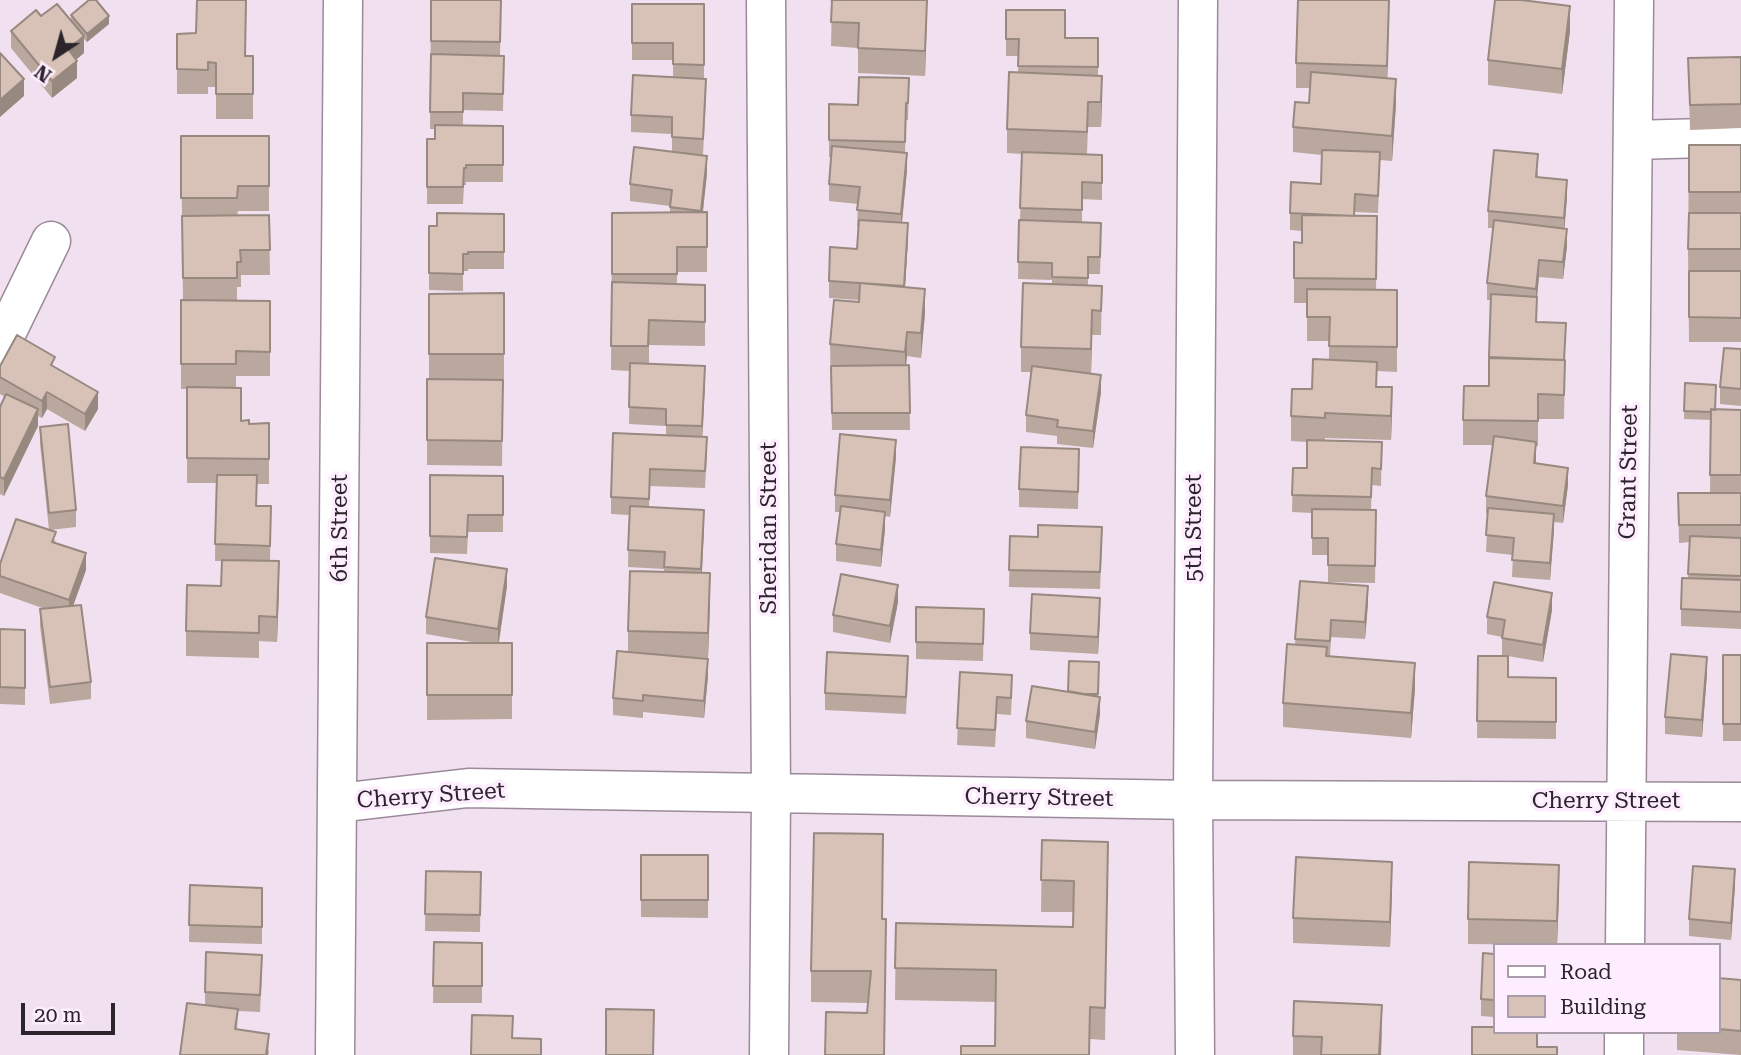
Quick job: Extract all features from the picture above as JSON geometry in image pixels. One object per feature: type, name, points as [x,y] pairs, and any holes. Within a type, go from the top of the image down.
[{"type":"street","name":"6th Street","points":[[335,1055],[343,0]]},
{"type":"street","name":"Sheridan Street","points":[[766,0],[771,794],[769,1055]]},
{"type":"street","name":"5th Street","points":[[1195,1055],[1193,800],[1198,0]]},
{"type":"street","name":"Grant Street","points":[[1625,943],[1634,0]]},
{"type":"street","points":[[1633,140],[1741,136]]},
{"type":"street","points":[[0,346],[51,241]]},
{"type":"street","name":"Cherry Street","points":[[338,803],[468,788],[1193,800],[1741,803]]},
{"type":"street","points":[[1624,1034],[1624,1055]]},
{"type":"building","points":[[89,0],[96,0],[109,16],[87,34],[71,15]]},
{"type":"building","points":[[197,0],[246,0],[245,56],[253,56],[253,94],[216,94],[216,63],[208,62],[208,70],[177,69],[177,34],[196,33]]},
{"type":"building","points":[[431,0],[501,0],[500,42],[431,41]]},
{"type":"building","points":[[832,0],[927,0],[925,51],[858,48],[859,23],[831,22]]},
{"type":"building","points":[[1298,0],[1389,0],[1387,66],[1296,63]]},
{"type":"building","points":[[1495,0],[1570,6],[1562,69],[1488,60]]},
{"type":"building","points":[[57,4],[84,36],[68,49],[77,61],[52,81],[11,31],[36,10],[41,16]]},
{"type":"building","points":[[632,4],[704,4],[704,65],[673,64],[673,43],[632,43]]},
{"type":"building","points":[[1006,10],[1065,10],[1065,38],[1098,38],[1098,67],[1018,66],[1019,39],[1006,39]]},
{"type":"building","points":[[0,53],[24,79],[0,100]]},
{"type":"building","points":[[431,54],[504,56],[503,94],[463,93],[463,112],[430,112]]},
{"type":"building","points":[[1741,57],[1741,104],[1690,105],[1688,58]]},
{"type":"building","points":[[1009,72],[1102,76],[1101,102],[1088,102],[1087,132],[1007,129]]},
{"type":"building","points":[[1311,72],[1396,79],[1392,136],[1293,127],[1295,102],[1309,103]]},
{"type":"building","points":[[633,75],[706,79],[703,139],[672,137],[672,117],[631,115]]},
{"type":"building","points":[[859,77],[909,78],[905,142],[829,140],[829,104],[858,105]]},
{"type":"building","points":[[435,125],[503,126],[503,165],[466,165],[463,187],[427,187],[427,139],[435,139]]},
{"type":"building","points":[[181,136],[269,136],[269,186],[238,186],[237,198],[181,198]]},
{"type":"building","points":[[1689,145],[1741,145],[1741,192],[1689,192]]},
{"type":"building","points":[[832,146],[907,153],[901,214],[857,210],[860,187],[829,184]]},
{"type":"building","points":[[634,147],[707,156],[701,211],[670,207],[672,190],[630,184]]},
{"type":"building","points":[[1322,150],[1380,152],[1378,196],[1355,194],[1354,216],[1290,213],[1291,182],[1321,184]]},
{"type":"building","points":[[1494,150],[1538,154],[1536,177],[1567,180],[1564,218],[1488,211]]},
{"type":"building","points":[[1022,152],[1102,155],[1102,183],[1082,182],[1082,210],[1020,208]]},
{"type":"building","points":[[707,212],[707,247],[677,247],[677,274],[612,274],[612,213]]},
{"type":"building","points":[[437,213],[504,214],[504,252],[463,254],[463,274],[429,273],[429,226],[437,226]]},
{"type":"building","points":[[1689,213],[1741,213],[1741,249],[1688,249]]},
{"type":"building","points":[[269,215],[270,250],[240,250],[241,262],[237,262],[237,278],[183,278],[182,216]]},
{"type":"building","points":[[1302,215],[1377,216],[1376,279],[1294,278],[1294,242],[1302,243]]},
{"type":"building","points":[[859,220],[908,223],[904,286],[829,281],[830,247],[857,249]]},
{"type":"building","points":[[1019,220],[1101,223],[1100,257],[1088,257],[1088,278],[1052,277],[1052,263],[1018,262]]},
{"type":"building","points":[[1494,220],[1567,229],[1563,262],[1539,260],[1536,289],[1487,283]]},
{"type":"building","points":[[1689,271],[1741,271],[1741,318],[1689,317]]},
{"type":"building","points":[[612,282],[705,285],[705,322],[649,320],[648,346],[611,346]]},
{"type":"building","points":[[860,283],[925,289],[921,333],[907,332],[905,352],[830,344],[834,300],[859,302]]},
{"type":"building","points":[[1023,283],[1102,286],[1101,311],[1092,310],[1091,349],[1021,347]]},
{"type":"building","points":[[1307,289],[1397,290],[1397,347],[1329,346],[1330,317],[1307,317]]},
{"type":"building","points":[[504,293],[504,354],[429,354],[429,294]]},
{"type":"building","points":[[1491,294],[1537,297],[1536,322],[1566,323],[1564,360],[1489,357]]},
{"type":"building","points":[[181,300],[270,301],[270,352],[236,351],[236,364],[181,364]]},
{"type":"building","points":[[17,335],[55,357],[51,365],[98,392],[85,414],[47,392],[42,401],[0,377],[0,366]]},
{"type":"building","points":[[1724,348],[1741,349],[1741,389],[1720,387]]},
{"type":"building","points":[[1489,358],[1565,360],[1564,395],[1538,394],[1538,421],[1463,420],[1464,386],[1489,386]]},
{"type":"building","points":[[1313,359],[1377,362],[1376,387],[1392,387],[1391,416],[1325,413],[1325,418],[1291,416],[1292,389],[1312,389]]},
{"type":"building","points":[[630,363],[705,366],[702,426],[666,425],[666,409],[629,407]]},
{"type":"building","points":[[909,365],[910,413],[832,413],[831,366]]},
{"type":"building","points":[[1032,366],[1101,375],[1093,431],[1057,427],[1058,420],[1026,415]]},
{"type":"building","points":[[427,379],[503,380],[502,441],[427,440]]},
{"type":"building","points":[[1685,383],[1716,385],[1715,410],[1684,411]]},
{"type":"building","points":[[187,387],[241,388],[241,421],[249,420],[249,424],[269,423],[269,459],[187,458]]},
{"type":"building","points":[[6,394],[38,409],[4,479],[0,477],[0,407]]},
{"type":"building","points":[[1711,409],[1741,410],[1741,475],[1710,475]]},
{"type":"building","points":[[68,424],[76,510],[49,513],[40,427]]},
{"type":"building","points":[[613,433],[707,437],[705,471],[650,469],[649,499],[611,497]]},
{"type":"building","points":[[840,434],[896,440],[890,500],[835,495]]},
{"type":"building","points":[[1494,436],[1536,442],[1534,463],[1568,468],[1563,506],[1486,496]]},
{"type":"building","points":[[1307,440],[1382,442],[1381,469],[1372,468],[1371,497],[1292,495],[1293,468],[1307,468]]},
{"type":"building","points":[[1021,447],[1079,449],[1078,492],[1019,489]]},
{"type":"building","points":[[217,475],[257,475],[256,506],[271,506],[270,546],[215,544]]},
{"type":"building","points":[[430,475],[503,476],[503,515],[468,515],[467,537],[430,536]]},
{"type":"building","points":[[1678,493],[1741,493],[1741,525],[1679,525]]},
{"type":"building","points":[[630,506],[704,510],[701,569],[664,567],[665,552],[628,550]]},
{"type":"building","points":[[841,506],[885,512],[881,550],[836,544]]},
{"type":"building","points":[[1488,508],[1554,514],[1550,563],[1512,560],[1514,538],[1486,535]]},
{"type":"building","points":[[1312,509],[1376,510],[1375,566],[1328,565],[1328,538],[1312,538]]},
{"type":"building","points":[[16,519],[56,532],[52,542],[86,553],[69,600],[0,576],[0,564]]},
{"type":"building","points":[[1038,525],[1102,527],[1100,572],[1009,570],[1010,536],[1038,537]]},
{"type":"building","points":[[1690,536],[1741,538],[1741,576],[1688,574]]},
{"type":"building","points":[[435,558],[507,569],[498,629],[426,617]]},
{"type":"building","points":[[222,560],[279,561],[277,617],[259,616],[259,633],[186,631],[187,585],[221,586]]},
{"type":"building","points":[[630,571],[710,573],[708,633],[628,631]]},
{"type":"building","points":[[841,574],[898,585],[890,626],[833,615]]},
{"type":"building","points":[[1682,578],[1741,580],[1741,612],[1681,609]]},
{"type":"building","points":[[1300,581],[1368,586],[1365,622],[1331,620],[1330,641],[1295,639]]},
{"type":"building","points":[[1494,582],[1552,593],[1543,645],[1502,638],[1505,620],[1487,617]]},
{"type":"building","points":[[1032,594],[1100,598],[1098,637],[1030,633]]},
{"type":"building","points":[[81,605],[91,682],[50,687],[40,609]]},
{"type":"building","points":[[916,607],[984,609],[983,644],[916,642]]},
{"type":"building","points":[[0,629],[25,630],[25,688],[0,687]]},
{"type":"building","points":[[427,643],[512,643],[512,695],[427,695]]},
{"type":"building","points":[[1287,644],[1327,647],[1326,656],[1415,663],[1411,713],[1283,703]]},
{"type":"building","points":[[617,651],[708,659],[704,701],[643,695],[643,701],[613,698]]},
{"type":"building","points":[[827,652],[908,656],[906,697],[825,693]]},
{"type":"building","points":[[1671,654],[1707,657],[1702,720],[1665,717]]},
{"type":"building","points":[[1723,655],[1741,655],[1741,724],[1723,724]]},
{"type":"building","points":[[1478,656],[1508,656],[1508,677],[1556,678],[1556,722],[1477,721]]},
{"type":"building","points":[[1069,661],[1099,662],[1098,694],[1068,691]]},
{"type":"building","points":[[960,672],[1012,675],[1011,698],[997,697],[995,730],[957,728]]},
{"type":"building","points":[[1032,686],[1100,697],[1095,732],[1026,721]]},
{"type":"building","points":[[814,833],[883,834],[882,919],[886,919],[884,1055],[825,1055],[826,1012],[867,1013],[871,971],[811,971]]},
{"type":"building","points":[[1042,840],[1108,842],[1105,1008],[1090,1007],[1089,1055],[961,1055],[961,1046],[995,1046],[996,970],[895,968],[896,923],[1073,927],[1074,881],[1041,880]]},
{"type":"building","points":[[641,855],[708,855],[708,900],[641,900]]},
{"type":"building","points":[[1296,857],[1392,862],[1390,922],[1293,918]]},
{"type":"building","points":[[1469,862],[1559,865],[1557,921],[1468,919]]},
{"type":"building","points":[[1693,866],[1735,869],[1731,923],[1689,919]]},
{"type":"building","points":[[426,871],[481,872],[480,915],[425,914]]},
{"type":"building","points":[[190,885],[262,888],[262,927],[189,925]]},
{"type":"building","points":[[434,942],[482,943],[482,986],[433,986]]},
{"type":"building","points":[[206,952],[262,955],[260,995],[205,992]]},
{"type":"building","points":[[1483,953],[1492,954],[1492,1000],[1481,999]]},
{"type":"building","points":[[1720,978],[1741,980],[1741,1031],[1720,1029]]},
{"type":"building","points":[[1294,1001],[1382,1005],[1379,1055],[1321,1055],[1322,1037],[1293,1036]]},
{"type":"building","points":[[187,1003],[238,1009],[235,1029],[269,1034],[266,1055],[180,1055]]},
{"type":"building","points":[[606,1009],[654,1010],[653,1055],[606,1055]]},
{"type":"building","points":[[472,1015],[513,1016],[512,1038],[541,1039],[541,1055],[471,1055]]},
{"type":"building","points":[[1472,1027],[1492,1027],[1492,1034],[1537,1034],[1537,1047],[1557,1047],[1557,1055],[1472,1055]]}]
